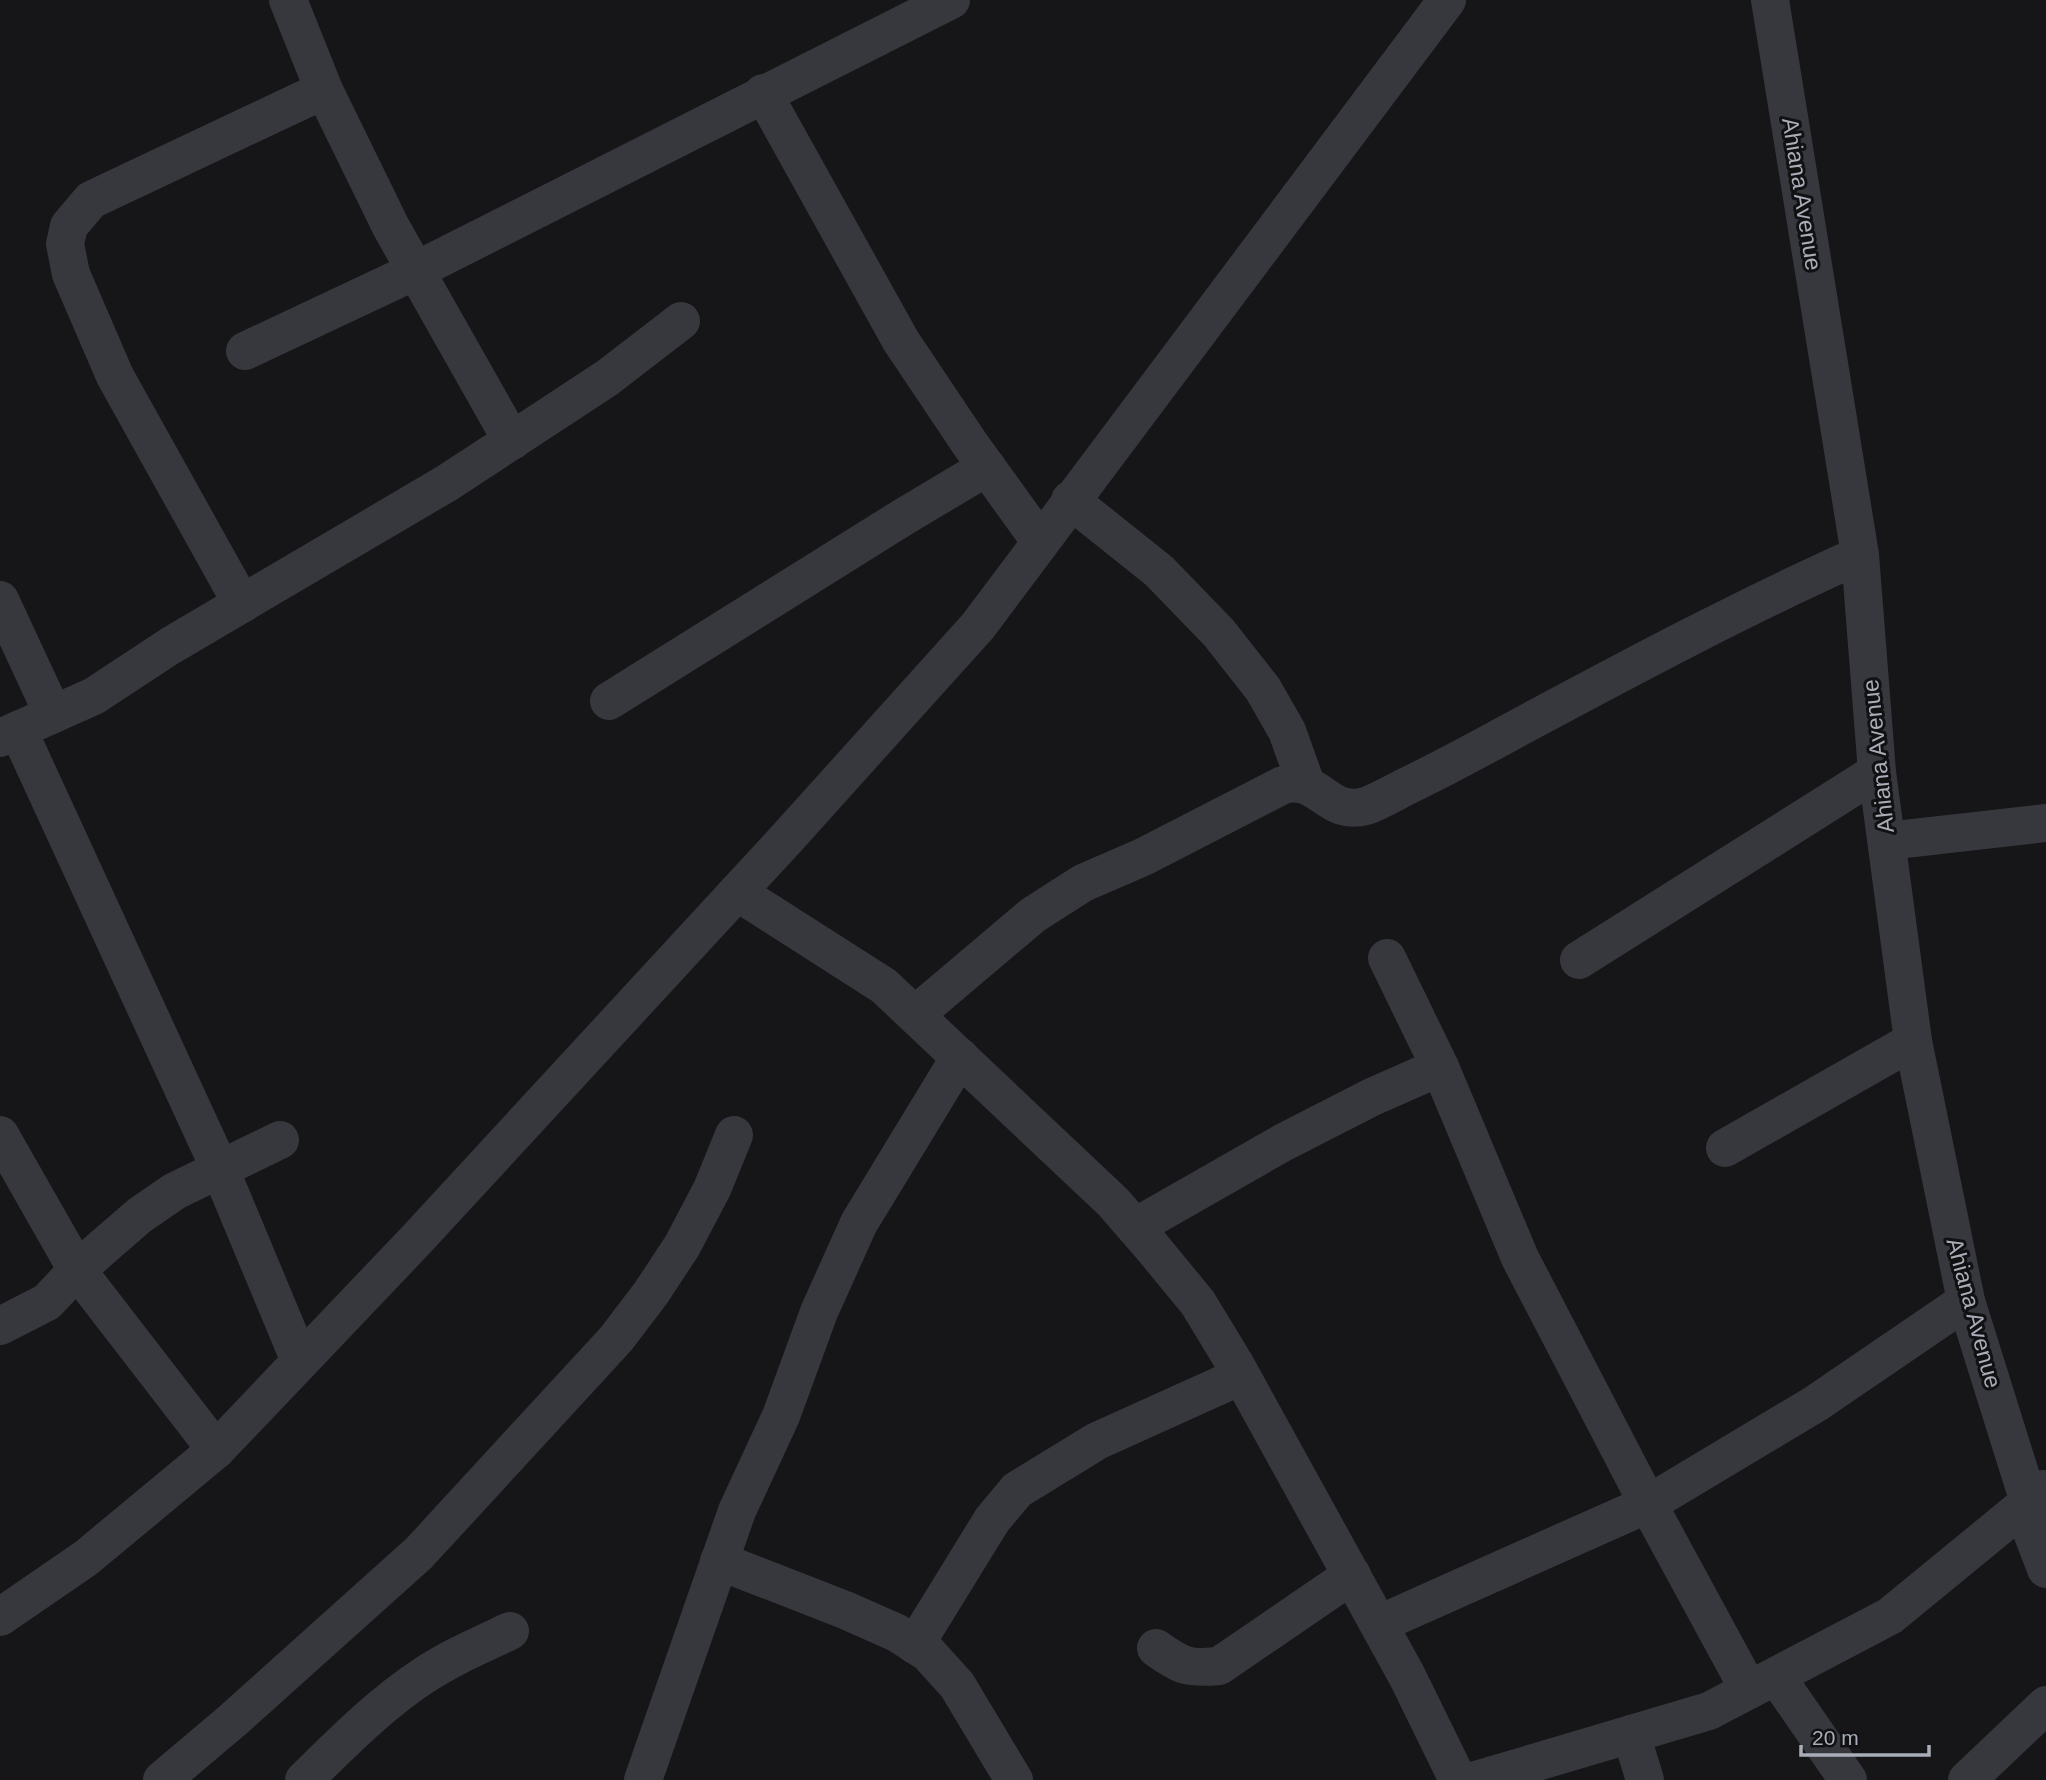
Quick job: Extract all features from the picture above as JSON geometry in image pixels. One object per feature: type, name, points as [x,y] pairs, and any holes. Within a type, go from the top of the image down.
[{"type":"street","points":[[244,351],[415,271],[951,0]]},
{"type":"street","points":[[0,1617],[86,1558],[216,1450],[425,1230],[978,626],[1447,0]]},
{"type":"street","name":"Ahiana Avenue","points":[[1770,0],[1860,555],[1877,772],[1913,1041],[1966,1301],[2037,1494],[2030,1527],[2046,1569]]},
{"type":"street","points":[[299,4],[324,90],[391,227],[512,440]]},
{"type":"street","points":[[242,604],[115,376],[71,274],[65,244],[69,226],[91,200],[324,90]]},
{"type":"street","points":[[763,93],[901,341],[1040,541]]},
{"type":"street","points":[[300,1361],[220,1169],[9,734],[94,696],[170,646],[447,482],[607,378],[681,321]]},
{"type":"street","points":[[609,701],[987,467]]},
{"type":"street","points":[[1070,500],[1159,571],[1219,633],[1263,689],[1287,731],[1306,784]]},
{"type":"street","points":[[916,1014],[1033,915],[1083,883],[1143,857],[1283,785],[1296,781],[1306,784],[1336,804],[1351,809],[1368,805],[1772,595],[1860,555]]},
{"type":"street","points":[[0,600],[53,715]]},
{"type":"street","points":[[1579,961],[1877,772]]},
{"type":"street","points":[[1886,841],[2046,823]]},
{"type":"street","points":[[737,892],[884,986],[916,1014],[1113,1202],[1198,1303],[1407,1675],[1458,1780]]},
{"type":"street","points":[[1387,958],[1440,1067],[1520,1258],[1648,1504],[1763,1683],[1847,1780]]},
{"type":"street","points":[[1725,1148],[1913,1041]]},
{"type":"street","points":[[643,1780],[737,1511],[781,1416],[819,1312],[859,1223],[960,1057]]},
{"type":"street","points":[[1135,1227],[1284,1142],[1372,1097],[1440,1067]]},
{"type":"street","points":[[0,1135],[78,1270],[216,1450]]},
{"type":"street","points":[[162,1780],[419,1553],[616,1339],[682,1246],[712,1189],[734,1135]]},
{"type":"street","points":[[0,1326],[47,1302],[78,1270],[140,1215],[174,1191],[280,1140]]},
{"type":"street","points":[[1379,1624],[1648,1504],[1815,1404],[1966,1301]]},
{"type":"street","points":[[915,1645],[992,1520],[1017,1490],[1097,1441],[1241,1376]]},
{"type":"street","points":[[1476,1780],[1709,1711],[1890,1616],[2037,1494]]},
{"type":"street","points":[[719,1562],[845,1609],[897,1633],[928,1653],[957,1685],[1014,1780]]},
{"type":"street","points":[[1156,1648],[1178,1664],[1193,1669],[1219,1666],[1352,1575]]},
{"type":"street","points":[[304,1780],[355,1731],[422,1677],[509,1631]]},
{"type":"street","points":[[1967,1780],[2046,1705]]},
{"type":"street","points":[[1630,1734],[1645,1780]]}]
